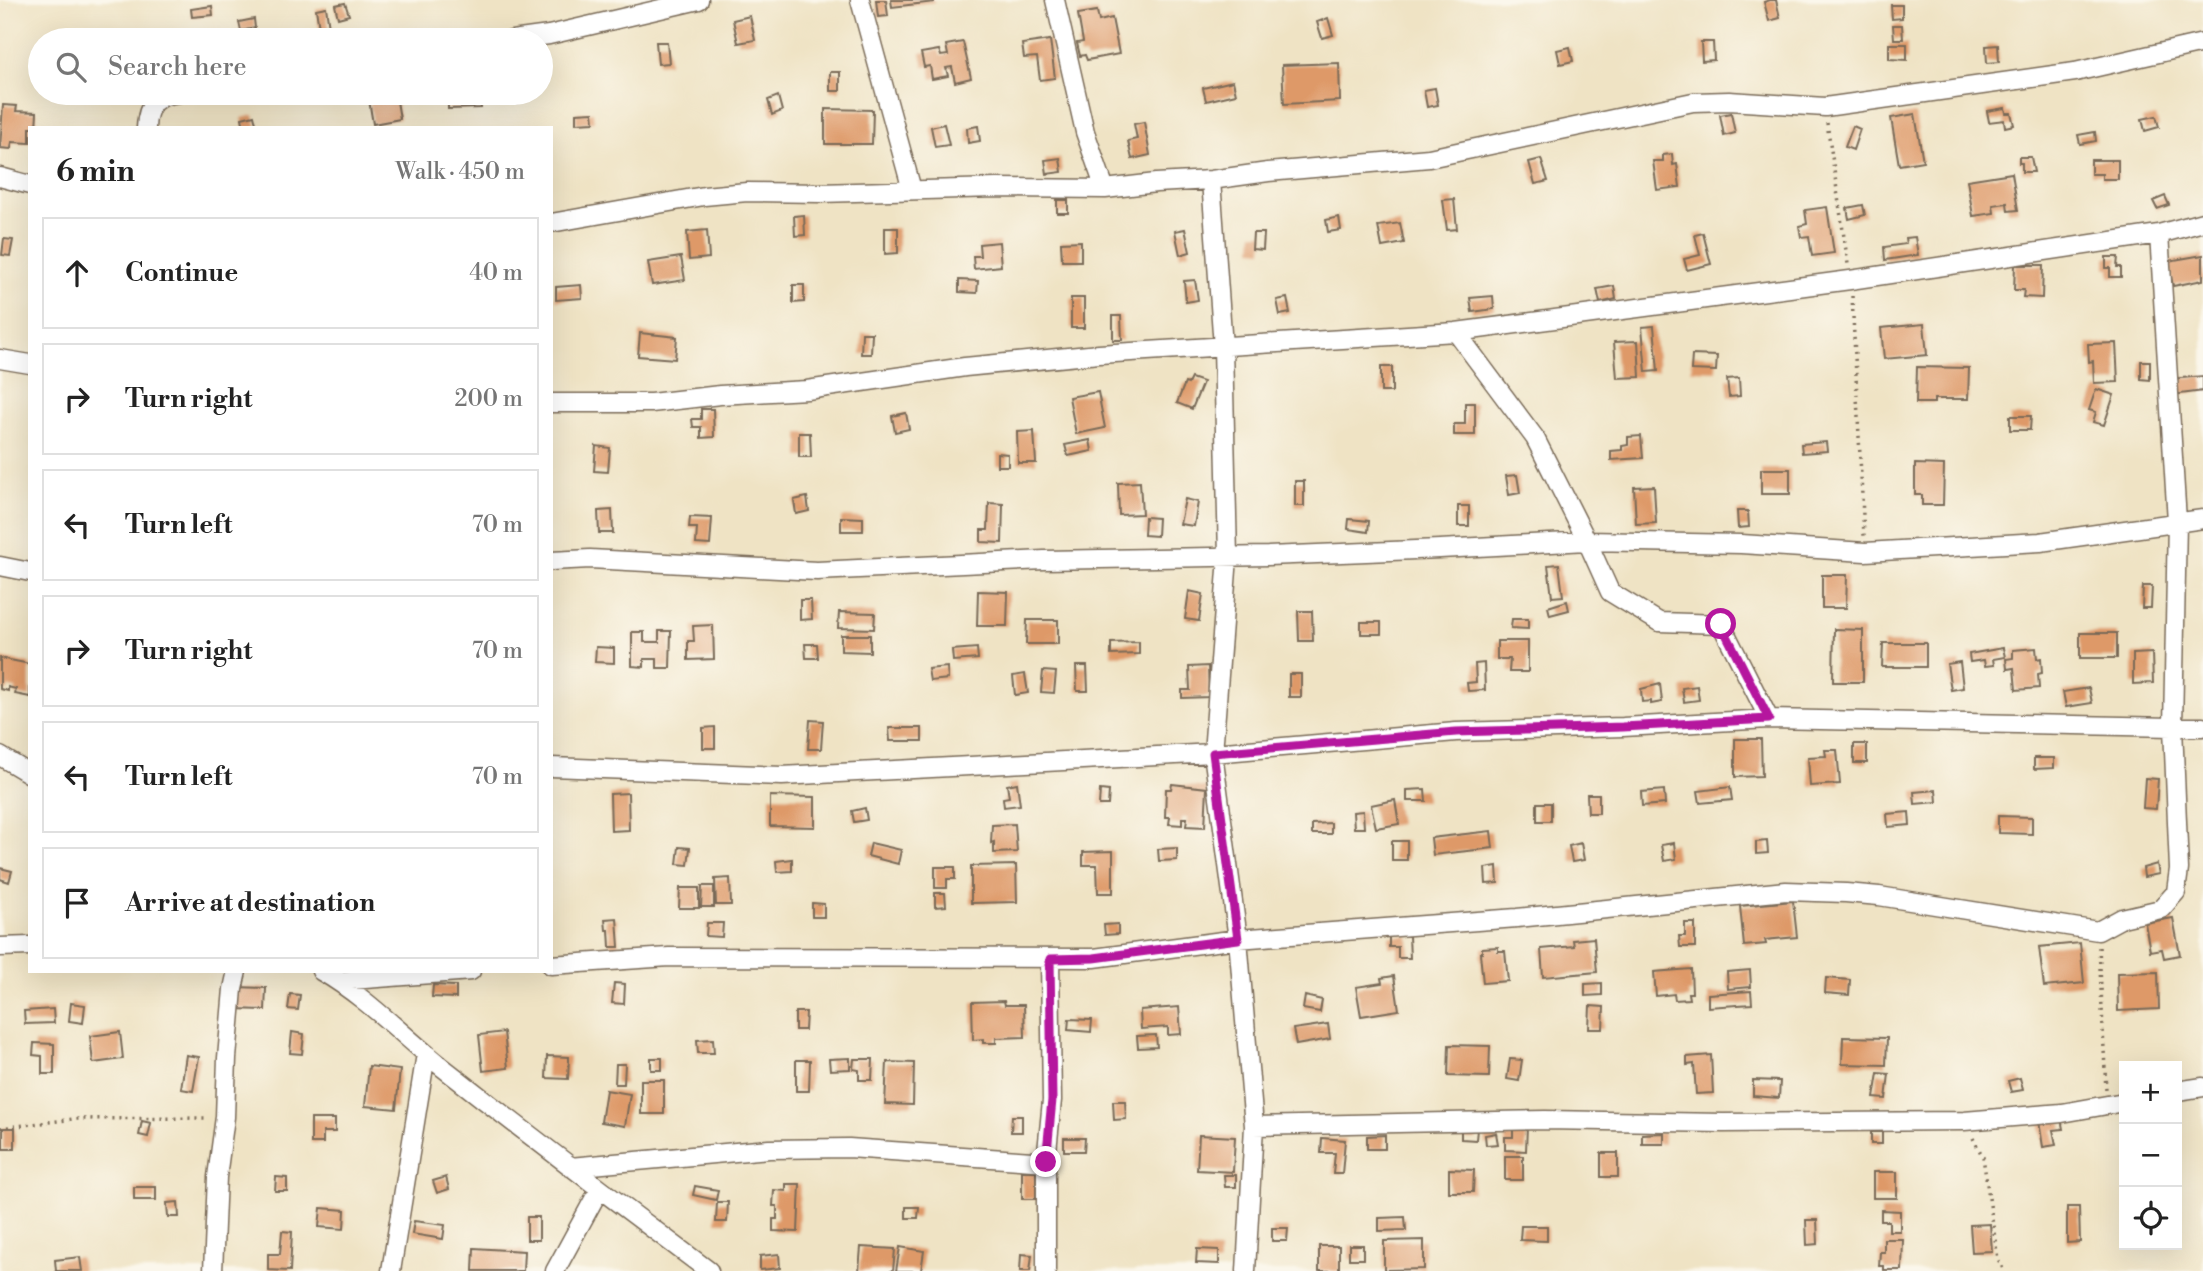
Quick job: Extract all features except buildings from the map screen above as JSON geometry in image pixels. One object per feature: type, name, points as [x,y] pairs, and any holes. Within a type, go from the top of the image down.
[{"type":"street","points":[[553,33],[699,0]]},
{"type":"street","points":[[860,0],[912,190]]},
{"type":"street","points":[[1055,0],[1085,132],[1105,189]]},
{"type":"street","points":[[553,223],[704,196],[747,192],[1105,189],[1429,158],[1693,102],[1729,101],[1825,107],[2074,72],[2203,43]]},
{"type":"street","points":[[146,126],[151,105]]},
{"type":"street","points":[[0,177],[28,185]]},
{"type":"street","points":[[1212,180],[1223,347],[1228,557],[1213,753],[1238,939],[1254,1126],[1246,1271]]},
{"type":"street","points":[[553,403],[651,402],[807,390],[965,367],[1099,354],[1456,332],[1850,280],[2159,234],[2203,222]]},
{"type":"street","points":[[553,965],[670,957],[1094,958],[1238,939],[1517,918],[1786,891],[1879,896],[2098,931],[2122,918],[2161,909],[2176,892],[2179,869],[2174,727],[2177,521],[2159,234]]},
{"type":"street","points":[[1456,332],[1535,438],[1587,541],[1609,592],[1659,622],[1721,624],[1769,719]]},
{"type":"street","points":[[0,359],[28,364]]},
{"type":"street","points":[[553,561],[590,559],[817,571],[1044,560],[1228,557],[1440,549],[1587,541],[1741,544],[1865,552],[2040,542],[2203,519]]},
{"type":"street","points":[[0,566],[28,572]]},
{"type":"street","points":[[553,767],[782,776],[1213,753],[1456,732],[1769,719],[2203,727]]},
{"type":"street","points":[[0,756],[28,772]]},
{"type":"street","points":[[0,947],[28,946]]},
{"type":"street","points":[[1046,1271],[1046,1162],[1052,1100],[1050,959]]},
{"type":"street","points":[[213,1271],[217,1177],[225,1117],[228,1044],[237,973]]},
{"type":"street","points":[[324,973],[338,981],[599,1190],[709,1271]]},
{"type":"street","points":[[338,981],[444,973]]},
{"type":"street","points":[[391,1271],[426,1054]]},
{"type":"street","points":[[2182,1090],[2203,1087]]},
{"type":"street","points":[[1254,1126],[1545,1121],[1964,1121],[2062,1113],[2116,1103]]},
{"type":"street","points":[[570,1167],[769,1149],[849,1148],[1046,1162]]},
{"type":"street","points":[[555,1271],[599,1190]]},
{"type":"path","points":[[1825,107],[1850,280],[1865,552]]},
{"type":"path","points":[[2098,931],[2102,1033],[2116,1103]]},
{"type":"path","points":[[0,1128],[74,1119],[225,1117]]},
{"type":"path","points":[[1964,1121],[1983,1157],[1997,1259],[2004,1271]]},
{"type":"route","points":[[1046,1162],[1052,1100],[1050,959],[1094,958],[1238,939],[1213,753],[1456,732],[1769,719],[1721,624]]}]
